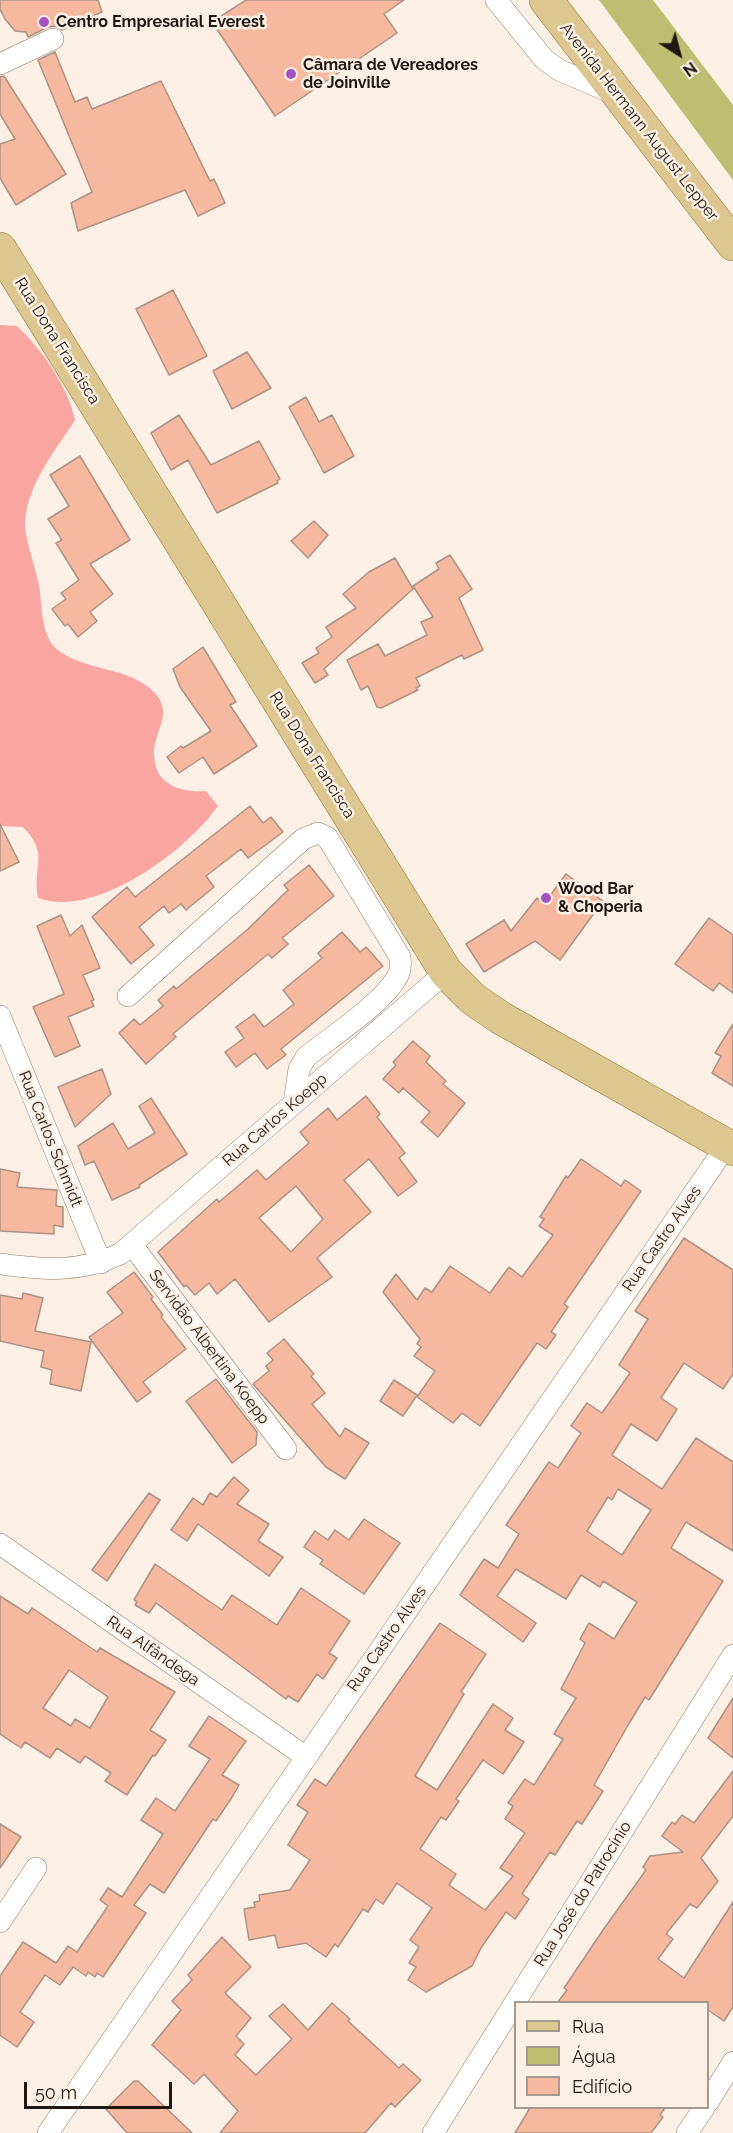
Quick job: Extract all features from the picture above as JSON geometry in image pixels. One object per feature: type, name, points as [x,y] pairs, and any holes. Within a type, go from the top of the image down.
[{"type":"main road","name":"Avenida Hermann August Lepper","points":[[546,0],[733,244]]},
{"type":"main road","name":"Rua Dona Francisca","points":[[0,249],[446,972],[473,999],[501,1018],[730,1147]]},
{"type":"street","points":[[496,0],[544,59],[559,70],[619,95]]},
{"type":"street","points":[[0,64],[53,39]]},
{"type":"street","points":[[128,996],[303,839],[318,833],[327,837],[400,957],[401,967],[397,978],[386,992],[306,1057],[299,1068],[294,1103]]},
{"type":"street","name":"Rua Carlos Koepp","points":[[101,1263],[132,1245],[446,972]]},
{"type":"street","name":"Rua Carlos Schmidt","points":[[0,1016],[101,1263]]},
{"type":"street","name":"Rua Castro Alves","points":[[48,2133],[730,1147]]},
{"type":"street","name":"Servidão Albertina Koepp","points":[[132,1245],[286,1449]]},
{"type":"street","points":[[0,1264],[50,1270],[101,1263]]},
{"type":"street","name":"Rua Alfândega","points":[[0,1544],[306,1757]]},
{"type":"street","name":"Rua José do Patrocínio","points":[[516,2001],[733,1655]]},
{"type":"street","points":[[0,1922],[36,1868]]},
{"type":"street","name":"Rua José do Patrocínio","points":[[433,2133],[514,2004]]},
{"type":"street","points":[[709,2100],[733,2062]]},
{"type":"street","points":[[687,2133],[703,2109]]},
{"type":"shaded area","points":[[0,325],[17,326],[36,346],[60,382],[72,407],[75,420],[37,480],[31,493],[25,521],[39,584],[44,624],[49,639],[53,646],[70,657],[133,678],[154,692],[163,708],[162,723],[154,755],[159,774],[171,785],[179,788],[206,791],[218,806],[185,842],[138,877],[112,890],[86,899],[61,902],[38,898],[36,845],[23,827],[0,826]]},
{"type":"water","points":[[599,0],[653,0],[733,105],[733,180]]},
{"type":"building","name":"Centro Empresarial Everest","points":[[0,0],[98,0],[102,12],[62,30],[55,26],[48,27],[28,37],[26,32],[15,31],[5,19],[0,9]]},
{"type":"building","name":"Câmara de Vereadores de Joinville","points":[[246,0],[404,0],[384,14],[397,33],[275,116],[212,22]]},
{"type":"building","points":[[55,52],[75,102],[87,97],[92,109],[161,81],[210,181],[214,179],[225,203],[198,216],[185,190],[78,231],[71,203],[92,192],[38,60]]},
{"type":"building","points":[[4,76],[66,174],[16,205],[0,178],[0,144],[15,139],[0,114],[0,77]]},
{"type":"building","points":[[173,290],[207,356],[169,375],[136,309]]},
{"type":"building","points":[[247,352],[271,388],[232,409],[213,371]]},
{"type":"building","points":[[306,397],[319,422],[332,415],[354,456],[324,473],[289,407]]},
{"type":"building","points":[[179,415],[211,465],[259,441],[280,479],[278,483],[217,513],[188,460],[171,470],[151,433]]},
{"type":"building","points":[[80,456],[130,540],[90,564],[113,594],[90,612],[97,621],[78,637],[68,624],[65,626],[52,609],[66,599],[61,593],[79,580],[56,543],[62,540],[48,519],[69,506],[50,475]]},
{"type":"building","points":[[314,521],[328,535],[308,558],[291,541]]},
{"type":"building","points":[[450,555],[472,589],[459,598],[483,650],[464,659],[462,655],[416,678],[420,686],[416,688],[418,690],[381,708],[377,707],[368,686],[361,690],[347,660],[378,644],[385,656],[427,635],[421,622],[433,617],[413,586],[439,569],[436,563]]},
{"type":"building","points":[[395,558],[413,589],[324,669],[328,675],[315,683],[302,663],[319,653],[316,648],[332,637],[326,627],[356,608],[343,594],[369,572]]},
{"type":"building","points":[[203,647],[236,702],[230,705],[257,746],[214,774],[203,757],[179,773],[167,757],[181,746],[183,748],[211,731],[180,687],[173,669]]},
{"type":"building","points":[[250,806],[263,823],[271,817],[283,832],[248,858],[241,849],[206,876],[214,887],[186,910],[181,904],[169,913],[164,906],[139,927],[154,945],[131,964],[92,917],[127,887],[135,897]]},
{"type":"building","points":[[0,824],[19,862],[0,871]]},
{"type":"building","points":[[309,865],[334,896],[282,938],[288,944],[272,958],[268,954],[226,989],[173,1034],[176,1037],[146,1064],[119,1033],[134,1019],[140,1025],[163,1006],[158,1000],[174,986],[176,989],[247,930],[288,890],[284,885]]},
{"type":"building","points":[[566,874],[603,901],[560,960],[535,941],[484,972],[466,944],[504,920],[511,931],[537,898],[544,904]]},
{"type":"building","points":[[61,915],[70,936],[82,925],[100,968],[83,975],[94,1000],[91,1001],[94,1006],[68,1017],[80,1046],[55,1057],[33,1007],[64,994],[37,926]]},
{"type":"building","points":[[709,918],[733,935],[733,993],[719,983],[713,991],[675,964]]},
{"type":"building","points":[[342,932],[360,952],[366,947],[383,966],[281,1049],[286,1055],[267,1069],[255,1053],[236,1067],[225,1052],[244,1038],[236,1027],[254,1014],[264,1027],[294,1004],[283,990],[322,958],[318,953]]},
{"type":"building","points":[[733,1024],[733,1086],[712,1073],[721,1056],[715,1053]]},
{"type":"building","points":[[413,1041],[430,1056],[426,1062],[446,1081],[443,1084],[465,1103],[438,1137],[421,1122],[430,1112],[403,1088],[399,1093],[383,1079],[396,1065],[393,1062]]},
{"type":"building","points":[[102,1069],[111,1094],[75,1127],[58,1087]]},
{"type":"building","points":[[366,1096],[380,1114],[377,1117],[405,1153],[399,1158],[417,1182],[398,1196],[369,1159],[344,1180],[371,1212],[317,1258],[332,1277],[269,1322],[235,1279],[217,1294],[209,1283],[195,1295],[186,1285],[184,1287],[158,1252],[217,1199],[219,1202],[257,1170],[266,1180],[309,1143],[300,1132],[328,1108],[337,1120]],"holes":[[[296,1186],[323,1219],[291,1252],[259,1218]]]},
{"type":"building","points":[[151,1098],[187,1154],[139,1185],[140,1187],[112,1200],[94,1161],[85,1165],[78,1146],[113,1123],[128,1149],[155,1133],[139,1106]]},
{"type":"building","points":[[581,1159],[621,1186],[625,1180],[641,1191],[564,1304],[568,1307],[551,1332],[556,1335],[546,1349],[537,1343],[480,1426],[462,1413],[453,1423],[417,1397],[435,1371],[414,1356],[421,1347],[417,1344],[420,1339],[383,1292],[396,1274],[417,1300],[425,1288],[432,1292],[450,1266],[490,1293],[509,1267],[522,1277],[553,1235],[539,1226],[544,1219],[540,1217],[566,1176],[568,1178]]},
{"type":"building","points":[[0,1169],[20,1173],[17,1187],[57,1190],[56,1206],[63,1207],[63,1227],[54,1225],[54,1234],[0,1231]]},
{"type":"building","points":[[684,1238],[733,1270],[733,1374],[723,1389],[684,1363],[661,1398],[677,1409],[657,1441],[631,1424],[612,1455],[662,1489],[696,1438],[733,1462],[733,1551],[686,1522],[671,1548],[723,1581],[649,1700],[645,1697],[627,1727],[594,1785],[603,1791],[582,1824],[577,1821],[555,1855],[550,1852],[522,1894],[529,1899],[515,1919],[506,1912],[481,1948],[472,1966],[426,1992],[408,1980],[416,1967],[409,1963],[419,1947],[410,1940],[432,1908],[397,1883],[383,1904],[376,1899],[368,1912],[363,1909],[338,1947],[335,1944],[326,1957],[306,1943],[278,1948],[275,1935],[249,1940],[244,1909],[255,1907],[254,1902],[260,1901],[259,1895],[290,1890],[310,1860],[288,1845],[308,1812],[297,1805],[315,1779],[326,1786],[440,1623],[486,1654],[461,1692],[464,1694],[415,1776],[437,1790],[493,1704],[513,1718],[505,1730],[524,1742],[503,1774],[483,1760],[456,1799],[459,1801],[446,1820],[441,1817],[420,1849],[456,1874],[449,1885],[485,1910],[513,1876],[500,1868],[525,1833],[505,1819],[513,1806],[508,1803],[525,1779],[534,1785],[563,1739],[554,1734],[576,1698],[561,1689],[585,1643],[580,1639],[589,1623],[614,1639],[637,1602],[603,1581],[600,1587],[581,1575],[566,1599],[516,1569],[497,1596],[536,1623],[523,1642],[460,1595],[484,1559],[498,1568],[519,1534],[506,1525],[549,1462],[558,1468],[581,1433],[571,1426],[587,1403],[602,1413],[630,1373],[619,1365],[648,1319],[635,1311]],"holes":[[[618,1489],[651,1510],[622,1555],[587,1531],[608,1497],[612,1500]]]},
{"type":"building","points":[[134,1272],[153,1297],[151,1299],[163,1315],[161,1317],[186,1349],[143,1382],[151,1392],[137,1402],[89,1337],[123,1313],[107,1292]]},
{"type":"building","points":[[23,1293],[43,1298],[35,1331],[91,1342],[81,1391],[50,1384],[52,1370],[41,1367],[44,1351],[0,1341],[0,1295],[22,1299]]},
{"type":"building","points":[[284,1339],[314,1374],[311,1376],[325,1393],[312,1404],[340,1437],[345,1428],[369,1443],[345,1479],[326,1467],[253,1384],[269,1371],[266,1366],[273,1360],[267,1353]]},
{"type":"building","points":[[216,1379],[257,1432],[256,1445],[232,1463],[186,1401]]},
{"type":"building","points":[[394,1380],[417,1395],[403,1416],[380,1401]]},
{"type":"building","points":[[234,1477],[249,1490],[237,1504],[269,1524],[258,1541],[283,1557],[269,1576],[198,1524],[187,1541],[171,1530],[193,1498],[203,1505],[210,1493],[217,1497]]},
{"type":"building","points":[[149,1493],[160,1500],[107,1581],[92,1570]]},
{"type":"building","points":[[364,1519],[400,1543],[364,1594],[320,1564],[323,1560],[304,1547],[315,1531],[328,1540],[335,1530],[349,1540]]},
{"type":"building","points":[[155,1564],[222,1610],[232,1595],[277,1625],[301,1588],[350,1621],[329,1653],[337,1658],[323,1679],[317,1674],[298,1702],[288,1696],[286,1699],[156,1603],[149,1613],[135,1605],[137,1602],[134,1600]]},
{"type":"building","points":[[0,1596],[28,1614],[32,1608],[97,1652],[100,1648],[175,1692],[150,1730],[166,1740],[155,1756],[153,1755],[127,1795],[105,1781],[111,1773],[85,1756],[80,1763],[57,1748],[50,1758],[25,1742],[21,1748],[0,1734]],"holes":[[[69,1670],[108,1697],[90,1728],[75,1719],[71,1726],[43,1708]]]},
{"type":"building","points":[[733,1698],[733,1758],[708,1738]]},
{"type":"building","points":[[209,1716],[246,1741],[222,1775],[239,1785],[231,1799],[216,1821],[213,1819],[164,1893],[150,1884],[134,1905],[146,1913],[103,1977],[97,1973],[95,1977],[88,1972],[86,1976],[73,1967],[60,1985],[45,1975],[20,2012],[34,2022],[17,2047],[0,2035],[0,1976],[23,1942],[56,1963],[68,1946],[77,1952],[108,1906],[100,1900],[108,1888],[122,1897],[163,1834],[141,1820],[156,1798],[175,1811],[210,1759],[189,1746]]},
{"type":"building","points":[[733,1771],[733,1816],[701,1858],[718,1881],[697,1908],[690,1904],[666,1934],[673,1939],[658,1959],[684,1978],[733,1902],[733,2007],[724,2021],[709,2011],[709,2001],[559,2001],[567,1990],[564,1988],[646,1870],[643,1867],[650,1856],[683,1852],[662,1836],[672,1822],[675,1824],[682,1815],[694,1823]]},
{"type":"building","points":[[0,1824],[21,1837],[0,1868]]},
{"type":"building","points":[[222,1937],[251,1967],[225,1993],[251,2018],[236,2036],[244,2044],[235,2055],[256,2075],[292,2039],[269,2016],[283,2004],[308,2030],[332,2003],[399,2068],[403,2064],[421,2080],[395,2107],[391,2103],[365,2133],[220,2133],[238,2111],[204,2074],[194,2084],[152,2045],[181,2010],[172,2001],[192,1980],[188,1975]]},
{"type":"building","points":[[134,2081],[138,2081],[192,2133],[127,2133],[106,2109]]},
{"type":"building","points":[[529,2109],[664,2109],[660,2115],[663,2117],[651,2133],[515,2133]]},
{"type":"place","name":"Centro Empresarial Everest","points":[[44,22]]},
{"type":"place","name":"Câmara de Vereadores de Joinville","points":[[291,74]]},
{"type":"place","name":"Wood Bar & Choperia","points":[[546,898]]}]
